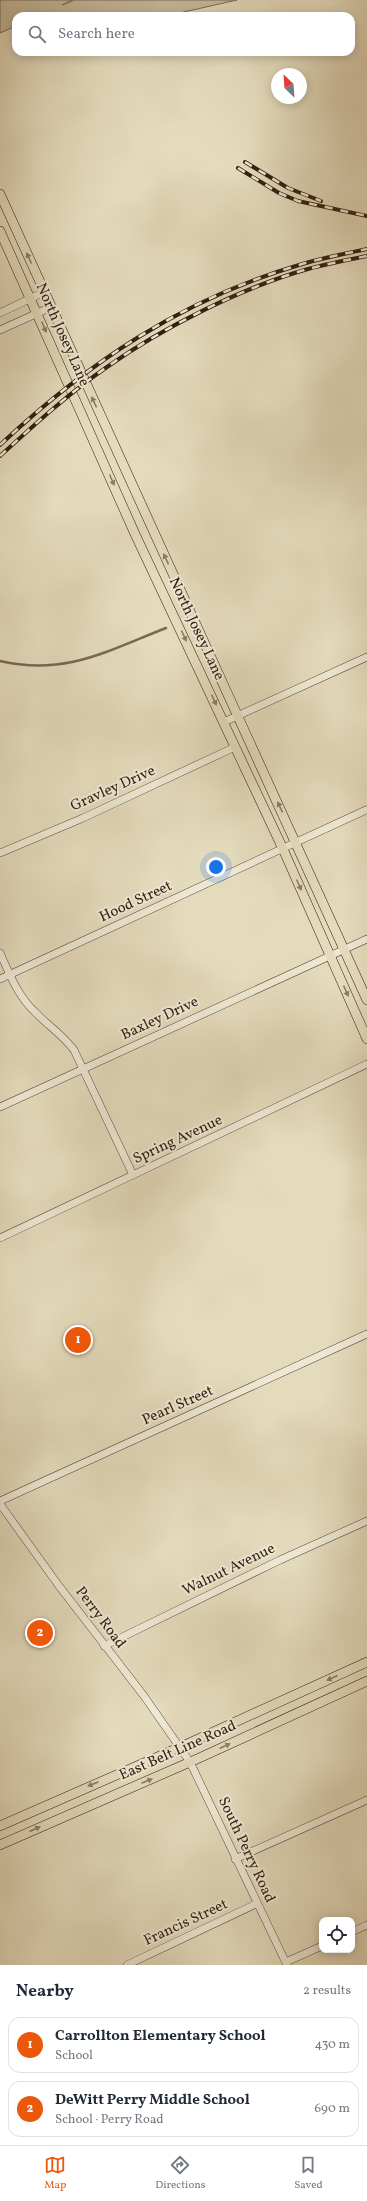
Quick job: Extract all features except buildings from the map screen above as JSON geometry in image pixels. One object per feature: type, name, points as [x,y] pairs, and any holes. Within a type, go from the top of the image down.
[{"type":"main road","name":"North Josey Lane","points":[[0,194],[237,715],[297,843],[367,1000]]},
{"type":"main road","name":"North Josey Lane","points":[[0,231],[38,313],[135,534],[283,849],[367,1039]]},
{"type":"main road","name":"East Belt Line Road","points":[[0,1826],[180,1747],[367,1662]]},
{"type":"main road","name":"East Belt Line Road","points":[[0,1845],[190,1762],[367,1681]]},
{"type":"street","points":[[0,313],[44,292]]},
{"type":"street","points":[[0,330],[51,307]]},
{"type":"street","points":[[224,722],[367,656]]},
{"type":"street","name":"Gravley Drive","points":[[0,853],[83,818],[235,747]]},
{"type":"street","name":"Hood Street","points":[[0,979],[366,810]]},
{"type":"street","name":"Baxley Drive","points":[[0,1107],[344,948],[367,939]]},
{"type":"street","points":[[0,953],[22,997],[34,1011],[66,1040],[83,1069],[133,1175]]},
{"type":"street","name":"Spring Avenue","points":[[0,1238],[367,1064]]},
{"type":"street","name":"Pearl Street","points":[[0,1503],[367,1334]]},
{"type":"street","name":"Perry Road","points":[[0,1503],[104,1646],[144,1696],[180,1747]]},
{"type":"street","name":"Walnut Avenue","points":[[104,1646],[280,1560],[367,1521]]},
{"type":"street","name":"South Perry Road","points":[[180,1747],[190,1762],[256,1904],[286,1964]]},
{"type":"street","points":[[235,1859],[367,1800]]},
{"type":"street","name":"Francis Street","points":[[127,1965],[256,1904]]},
{"type":"street","points":[[355,1931],[367,1925]]},
{"type":"street","points":[[286,1964],[319,1948]]},
{"type":"shaded area","points":[[0,0],[72,0],[62,5],[75,0],[237,0],[184,12],[12,12],[12,28],[0,33]]},
{"type":"waterway","points":[[0,661],[23,665],[66,663],[105,653],[166,628]]},
{"type":"railway","points":[[245,162],[288,188],[321,201]]},
{"type":"railway","points":[[238,168],[279,193],[298,201],[367,216]]},
{"type":"railway","points":[[0,445],[68,387],[103,361],[176,315],[215,296],[256,279],[307,263],[367,249]]},
{"type":"railway","points":[[0,456],[52,410],[93,377],[152,338],[204,310],[257,286],[315,267],[367,256]]},
{"type":"place","name":"Carrollton Elementary School","points":[[78,1340]]},
{"type":"place","name":"DeWitt Perry Middle School","points":[[40,1633]]}]
